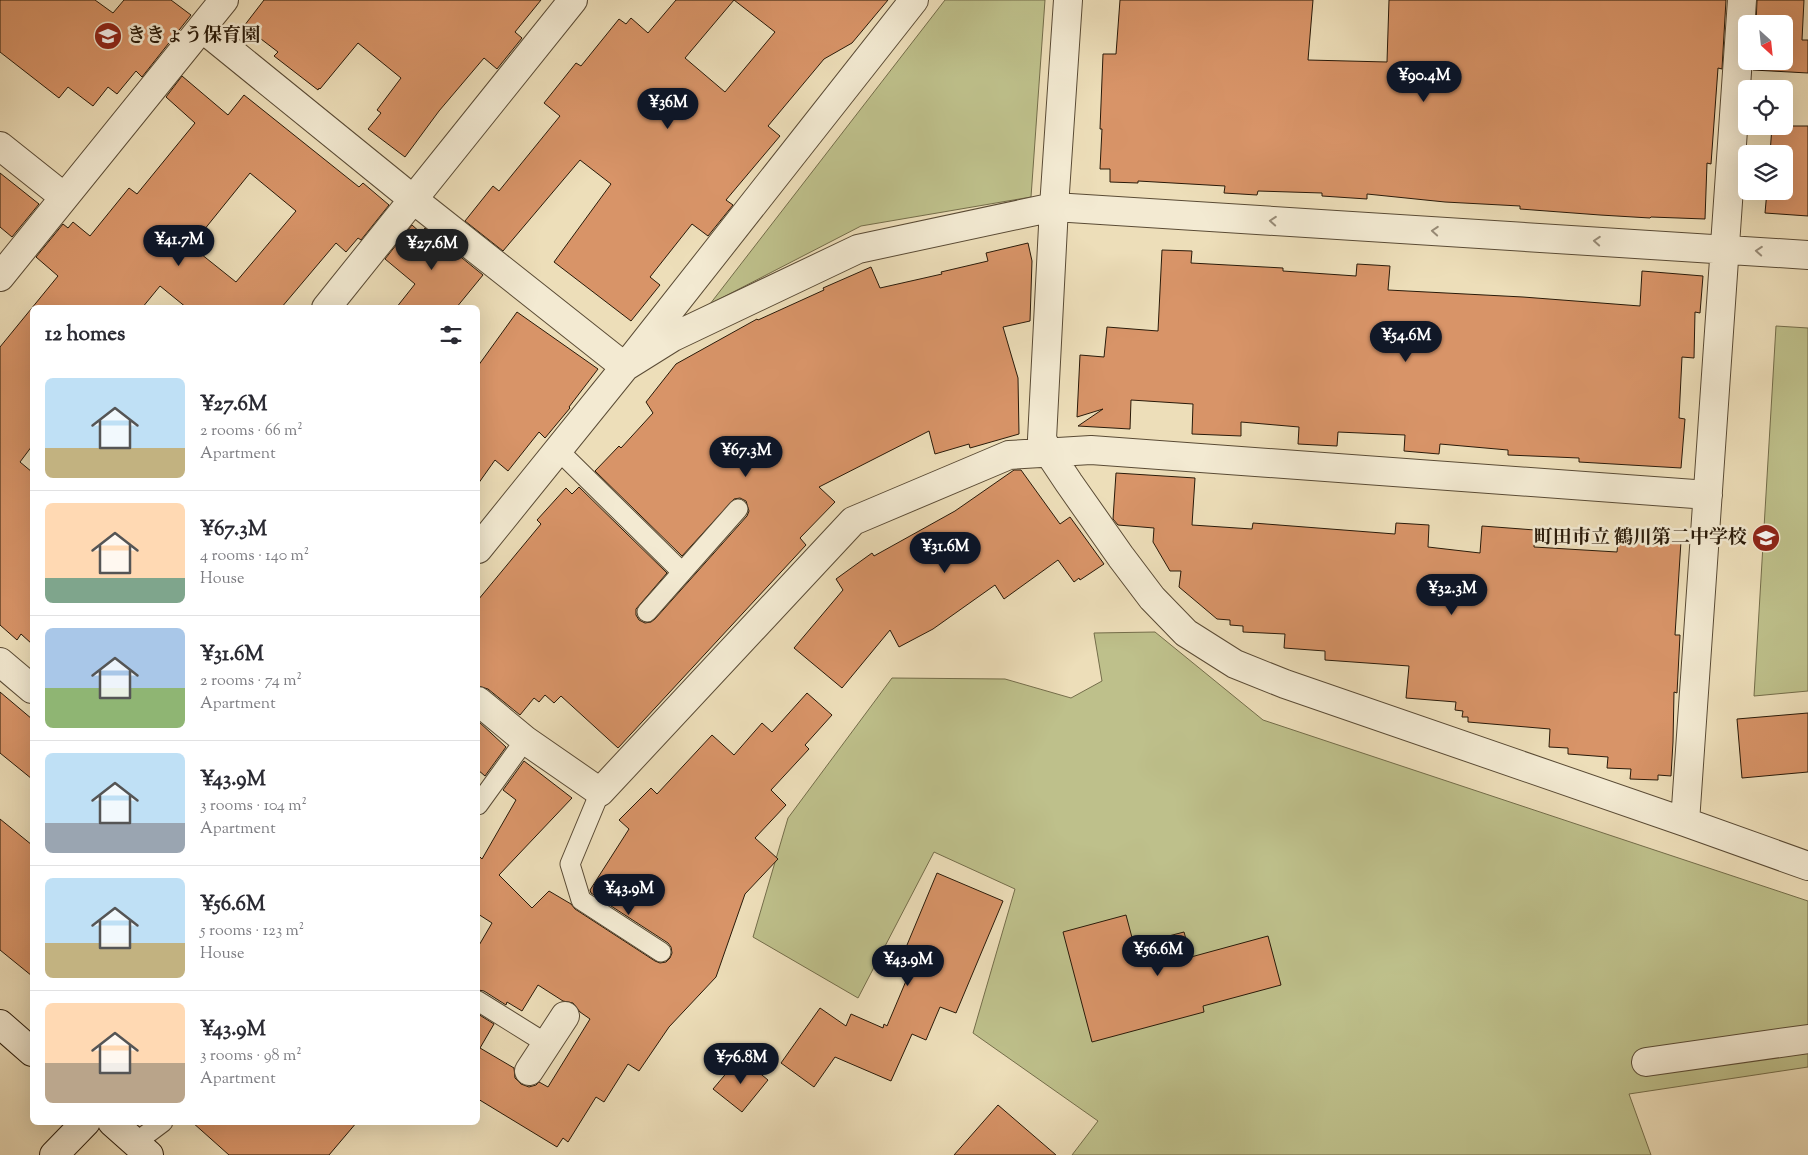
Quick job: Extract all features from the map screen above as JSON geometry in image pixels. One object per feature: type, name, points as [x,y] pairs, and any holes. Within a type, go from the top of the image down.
[{"type":"street","points":[[0,277],[224,0]]},
{"type":"street","points":[[328,305],[573,0]]},
{"type":"street","points":[[480,547],[625,367],[914,0]]},
{"type":"street","points":[[1068,0],[1054,207],[1042,439],[1049,453],[1074,490],[1152,598],[1186,633],[1234,664],[1285,684],[1808,866]]},
{"type":"street","points":[[1686,822],[1742,0]]},
{"type":"street","points":[[202,28],[414,200],[625,367]]},
{"type":"street","points":[[0,146],[64,198]]},
{"type":"street","points":[[625,367],[673,338],[858,250],[1054,207],[1808,254]]},
{"type":"street","points":[[480,703],[525,740],[600,792],[853,521],[1009,455],[1101,451],[1708,495]]},
{"type":"street","points":[[0,662],[29,680]]},
{"type":"street","points":[[529,1071],[565,1016]]},
{"type":"street","points":[[0,1024],[30,1050]]},
{"type":"street","points":[[1646,1062],[1808,1039]]},
{"type":"street","points":[[54,1155],[83,1125]]},
{"type":"street","points":[[115,1125],[142,1149]]},
{"type":"lane","points":[[558,450],[682,572]]},
{"type":"lane","points":[[647,612],[738,509]]},
{"type":"lane","points":[[480,802],[525,740]]},
{"type":"lane","points":[[600,792],[570,864],[581,900],[661,952]]},
{"type":"lane","points":[[480,1002],[547,1044]]},
{"type":"lane","points":[[142,1149],[161,1125]]},
{"type":"green space","points":[[945,0],[1045,0],[1031,197],[861,226],[710,304]]},
{"type":"green space","points":[[1776,326],[1808,328],[1808,691],[1754,696]]},
{"type":"green space","points":[[1155,632],[1263,720],[1808,901],[1808,1067],[1629,1094],[1651,1155],[1072,1155],[1098,1121],[973,1033],[1015,889],[934,852],[858,998],[753,937],[788,818],[892,678],[1005,679],[1071,698],[1102,681],[1094,633]]},
{"type":"building","name":"ききょう保育園","points":[[0,0],[95,0],[113,13],[124,0],[171,0],[191,15],[142,77],[136,71],[117,94],[108,87],[93,106],[68,87],[59,98],[0,52]]},
{"type":"building","points":[[264,0],[541,0],[515,32],[522,38],[497,69],[484,58],[439,111],[405,157],[368,129],[381,113],[377,110],[401,78],[358,43],[318,90],[274,56],[278,52],[244,26]]},
{"type":"building","points":[[676,0],[734,0],[888,0],[852,43],[824,59],[768,126],[780,136],[726,200],[733,205],[708,236],[692,224],[650,277],[660,285],[631,321],[554,262],[611,184],[580,160],[503,251],[465,221],[493,186],[499,191],[560,116],[544,103],[576,63],[581,66],[619,19],[626,24],[631,18],[648,33]],"holes":[[[734,0],[775,32],[725,92],[685,58]]]},
{"type":"building","points":[[1120,0],[1313,0],[1308,60],[1387,62],[1389,0],[1726,0],[1722,69],[1718,68],[1711,164],[1707,163],[1705,219],[1600,215],[1520,209],[1520,206],[1445,202],[1367,194],[1367,199],[1322,196],[1322,193],[1258,191],[1257,195],[1224,193],[1225,186],[1138,181],[1138,183],[1110,182],[1110,169],[1100,169],[1103,54],[1116,54]]},
{"type":"building","points":[[1757,0],[1804,0],[1802,40],[1808,40],[1808,73],[1753,70],[1793,70],[1793,15],[1756,15]]},
{"type":"building","points":[[182,76],[228,115],[244,95],[359,187],[363,183],[389,205],[361,240],[358,238],[346,252],[336,243],[284,305],[183,305],[160,286],[144,305],[34,305],[58,276],[36,257],[63,224],[68,228],[73,222],[90,236],[129,188],[137,194],[195,123],[166,97]],"holes":[[[250,173],[296,211],[236,282],[191,246]]]},
{"type":"building","points":[[1793,126],[1808,126],[1808,216],[1765,213],[1766,200],[1793,200],[1793,145],[1771,145],[1771,135],[1793,135]]},
{"type":"building","points":[[0,173],[39,204],[12,237],[0,227]]},
{"type":"building","points":[[412,225],[421,233],[425,228],[483,275],[458,305],[398,305],[415,284],[385,259]]},
{"type":"building","points":[[1028,243],[1032,261],[1030,321],[1003,327],[1018,378],[1019,434],[970,448],[969,444],[935,454],[929,431],[819,487],[835,502],[800,538],[806,545],[618,748],[561,696],[554,703],[545,695],[539,702],[534,698],[520,715],[488,689],[480,687],[480,598],[541,524],[537,520],[566,488],[572,494],[579,487],[667,573],[636,609],[636,615],[639,620],[645,623],[655,619],[747,516],[749,511],[746,501],[740,498],[734,499],[682,556],[595,471],[619,446],[621,448],[653,413],[646,402],[676,364],[757,319],[871,267],[880,288],[988,261],[986,253]]},
{"type":"building","points":[[1162,250],[1192,251],[1191,263],[1283,268],[1283,271],[1356,276],[1357,264],[1390,266],[1388,290],[1523,297],[1640,306],[1642,271],[1703,276],[1700,313],[1695,312],[1694,358],[1682,357],[1679,418],[1685,419],[1681,468],[1579,462],[1579,458],[1508,455],[1508,450],[1440,444],[1439,454],[1404,451],[1405,435],[1338,432],[1337,446],[1298,444],[1299,427],[1241,422],[1241,436],[1192,434],[1193,404],[1131,400],[1130,429],[1078,426],[1103,409],[1077,417],[1080,355],[1104,357],[1107,327],[1158,331]]},
{"type":"building","points":[[30,310],[30,449],[20,462],[30,470],[30,642],[21,634],[17,640],[0,625],[0,347]]},
{"type":"building","points":[[517,312],[598,369],[570,408],[545,438],[539,432],[508,471],[495,460],[480,481],[480,363]]},
{"type":"building","points":[[1014,470],[1021,470],[1060,524],[1070,517],[1104,564],[1074,582],[1058,560],[1004,599],[995,585],[933,629],[899,647],[890,630],[842,688],[794,648],[843,590],[836,579],[872,553],[874,556],[955,511]]},
{"type":"building","points":[[1116,473],[1195,478],[1192,525],[1252,529],[1253,523],[1395,534],[1396,523],[1429,525],[1428,547],[1480,553],[1482,526],[1535,530],[1534,547],[1617,552],[1618,542],[1635,543],[1636,539],[1681,541],[1675,635],[1680,635],[1677,693],[1674,692],[1671,776],[1658,775],[1658,780],[1630,779],[1631,769],[1607,768],[1608,757],[1568,754],[1568,748],[1549,747],[1550,729],[1468,722],[1468,717],[1462,717],[1463,711],[1455,710],[1456,702],[1406,698],[1409,666],[1325,660],[1325,651],[1284,648],[1285,634],[1243,632],[1243,626],[1230,625],[1230,620],[1217,619],[1179,587],[1181,571],[1170,571],[1153,542],[1154,528],[1118,525],[1113,519]]},
{"type":"building","points":[[0,692],[30,717],[30,777],[0,753]]},
{"type":"building","points":[[807,693],[832,715],[805,745],[809,749],[771,790],[786,805],[755,838],[778,859],[745,894],[716,977],[669,1027],[639,1071],[628,1064],[604,1102],[596,1097],[568,1142],[563,1138],[557,1147],[480,1100],[480,1048],[514,1068],[515,1078],[521,1084],[529,1087],[539,1082],[548,1087],[590,1019],[580,1012],[573,1003],[563,1001],[538,985],[522,1011],[507,1002],[506,1005],[480,990],[480,944],[492,923],[480,915],[480,857],[482,859],[516,800],[503,790],[524,761],[572,798],[499,875],[532,908],[549,891],[660,963],[666,962],[672,953],[668,943],[591,893],[590,890],[629,829],[619,820],[651,788],[657,794],[712,735],[734,755],[762,723],[772,732]]},
{"type":"building","points":[[1808,713],[1808,772],[1742,778],[1737,719]]},
{"type":"building","points":[[480,723],[506,747],[485,776],[480,772]]},
{"type":"building","points":[[0,819],[30,843],[30,974],[0,950]]},
{"type":"building","points":[[937,873],[1003,901],[956,1013],[940,1007],[926,1040],[912,1034],[891,1081],[835,1057],[814,1087],[781,1063],[820,1008],[846,1026],[851,1014],[883,1028],[884,1024],[887,1026],[914,962],[902,957]]},
{"type":"building","points":[[1126,915],[1134,945],[1184,932],[1191,957],[1268,936],[1281,985],[1203,1006],[1204,1012],[1092,1042],[1063,932]]},
{"type":"building","points":[[480,1015],[494,1024],[480,1048]]},
{"type":"building","points":[[740,1057],[768,1080],[742,1112],[713,1089]]},
{"type":"building","points":[[998,1105],[1056,1155],[954,1155]]},
{"type":"building","points":[[195,1125],[354,1125],[329,1155],[229,1155]]},
{"type":"place","name":"ききょう保育園","points":[[108,36]]},
{"type":"place","name":"町田市立 鶴川第二中学校","points":[[1766,538]]}]
